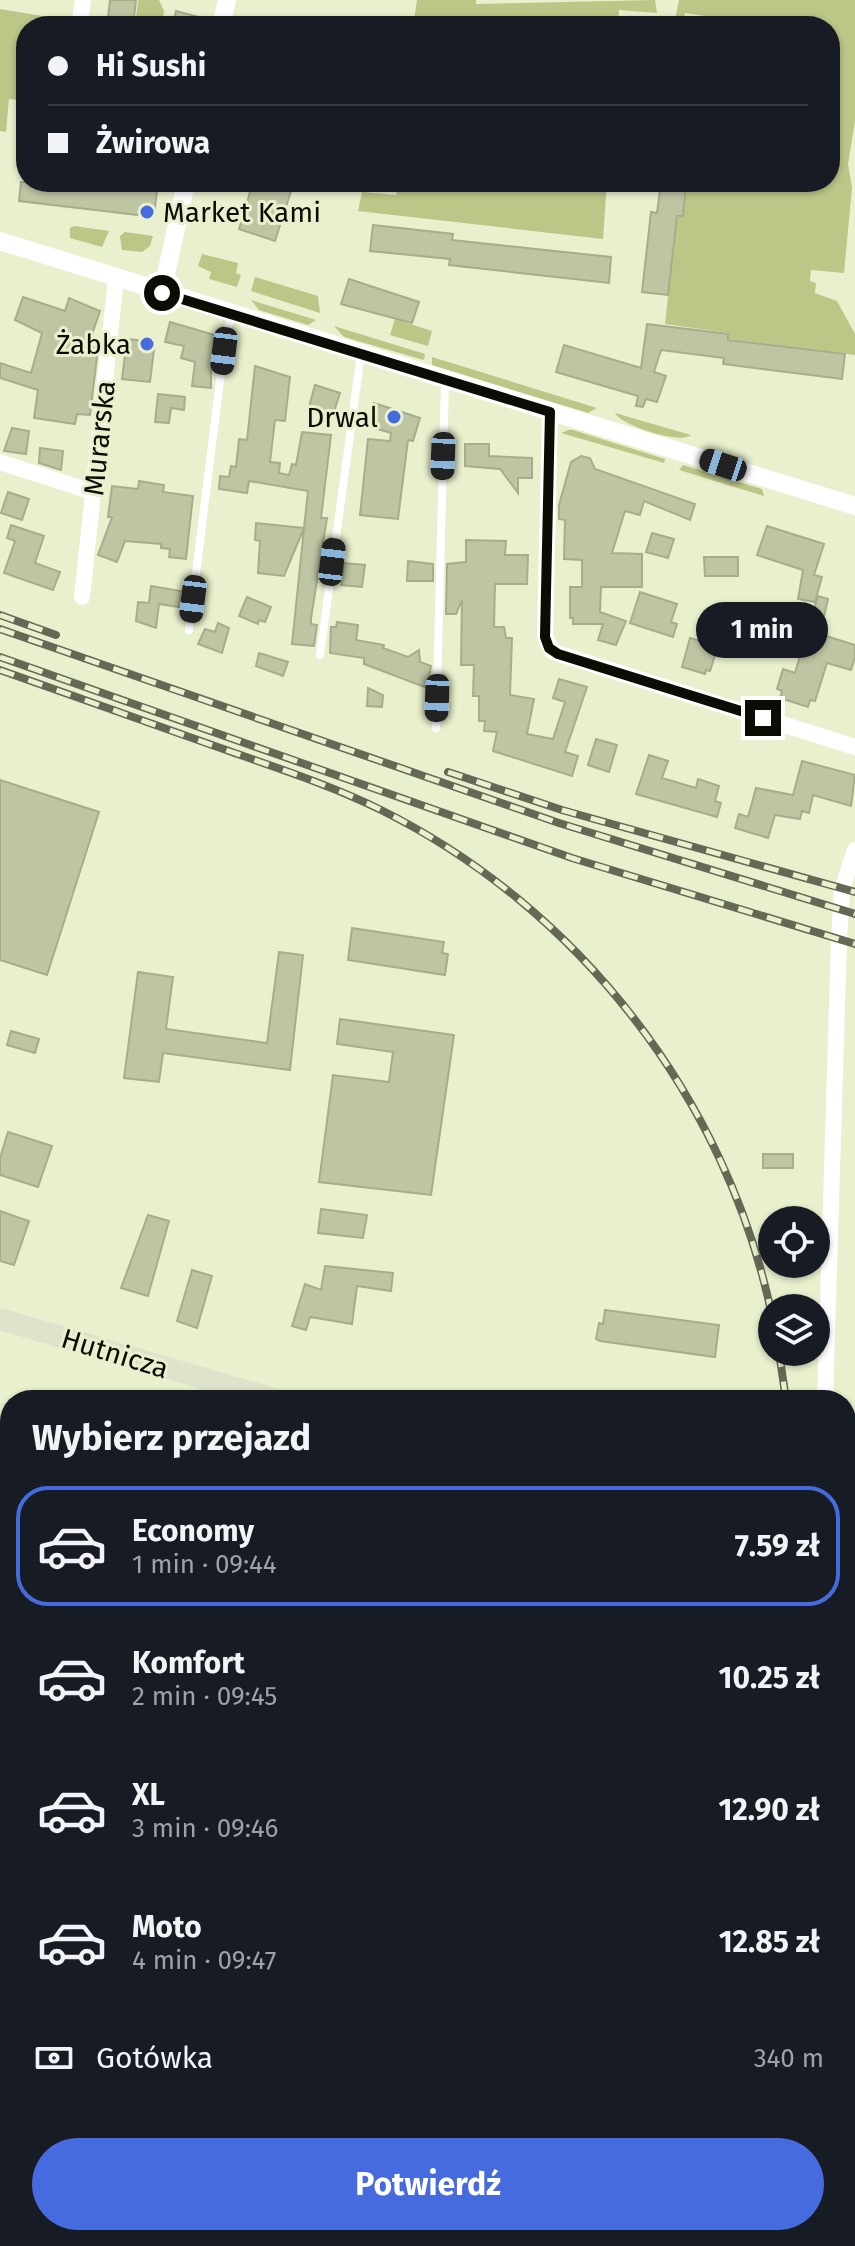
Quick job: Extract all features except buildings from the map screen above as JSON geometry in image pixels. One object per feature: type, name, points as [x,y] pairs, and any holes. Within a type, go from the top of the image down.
[{"type":"main road","name":"Hutnicza","points":[[0,1319],[243,1390]]},
{"type":"street","points":[[162,293],[184,192]]},
{"type":"street","points":[[0,241],[855,506]]},
{"type":"street","name":"Murarska","points":[[82,597],[116,278]]},
{"type":"street","points":[[550,412],[545,637],[548,646],[558,654],[855,747]]},
{"type":"street","points":[[0,462],[93,492]]},
{"type":"street","points":[[825,1390],[842,889],[855,850]]},
{"type":"street","points":[[836,1008],[855,1008]]},
{"type":"lane","points":[[189,630],[226,332],[233,315]]},
{"type":"lane","points":[[320,655],[361,354]]},
{"type":"lane","points":[[436,728],[445,381]]},
{"type":"green space","points":[[138,0],[159,0],[164,11],[163,16],[136,16]]},
{"type":"green space","points":[[417,0],[476,0],[476,4],[655,0],[657,13],[619,10],[619,16],[415,16]]},
{"type":"green space","points":[[679,0],[855,0],[855,121],[848,164],[852,188],[844,273],[811,270],[810,281],[816,283],[815,293],[837,301],[855,334],[855,355],[729,339],[729,333],[665,324],[677,216],[683,216],[686,192],[840,192],[840,16],[705,16],[685,13],[685,16],[676,16]]},
{"type":"green space","points":[[0,9],[42,16],[16,16],[16,100],[9,99],[6,132],[0,131]]},
{"type":"green space","points":[[362,192],[396,195],[396,192],[606,192],[603,239],[358,211]]},
{"type":"green space","points":[[70,228],[109,231],[102,247],[70,238]]},
{"type":"green space","points":[[125,232],[153,236],[150,246],[142,252],[122,250],[120,236]]},
{"type":"green space","points":[[202,254],[238,263],[236,273],[241,275],[237,287],[209,279],[211,272],[198,266]]},
{"type":"green space","points":[[255,277],[318,296],[320,313],[251,291]]},
{"type":"green space","points":[[251,300],[316,320],[308,325],[259,310]]},
{"type":"green space","points":[[395,319],[432,331],[428,346],[390,335]]},
{"type":"green space","points":[[334,326],[425,354],[424,360],[344,337]]},
{"type":"green space","points":[[432,357],[597,408],[588,413],[432,365]]},
{"type":"green space","points":[[615,413],[691,435],[664,436],[628,423]]},
{"type":"green space","points":[[568,430],[665,459],[664,463],[561,433]]},
{"type":"green space","points":[[683,465],[762,489],[764,496],[679,470]]},
{"type":"railway","points":[[0,615],[56,635]]},
{"type":"railway","points":[[0,629],[559,823],[855,914]]},
{"type":"railway","points":[[0,657],[572,858],[855,944]]},
{"type":"railway","points":[[0,670],[287,771],[363,801],[453,851],[519,900],[580,956],[634,1018],[681,1086],[720,1159],[750,1236],[766,1294]]},
{"type":"railway","points":[[448,772],[562,810],[855,892]]},
{"type":"railway","points":[[781,1366],[785,1390]]},
{"type":"place","name":"Market Kami","points":[[147,212]]},
{"type":"place","name":"Żabka","points":[[147,344]]},
{"type":"place","name":"Drwal","points":[[394,417]]},
{"type":"route","points":[[162,293],[550,412],[545,637],[549,648],[558,654],[763,718]]}]
